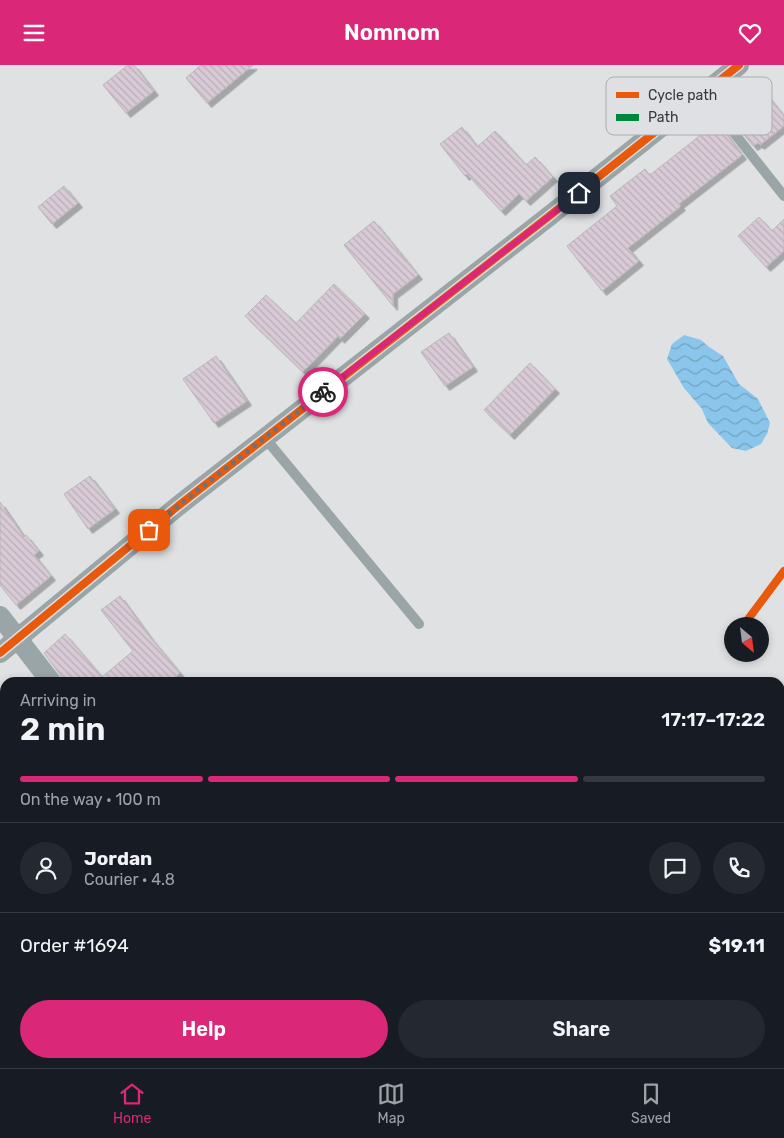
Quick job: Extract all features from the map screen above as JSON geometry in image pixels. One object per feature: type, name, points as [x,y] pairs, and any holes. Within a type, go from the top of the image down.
[{"type":"street","points":[[724,77],[739,65]]},
{"type":"street","points":[[0,653],[178,506],[651,135]]},
{"type":"street","points":[[0,616],[47,677]]},
{"type":"lane","points":[[736,135],[784,196]]},
{"type":"lane","points":[[264,438],[419,624]]},
{"type":"water","points":[[684,335],[701,340],[723,356],[739,384],[758,399],[770,423],[767,434],[761,444],[746,451],[732,448],[708,423],[702,409],[684,388],[667,359],[672,344]]},
{"type":"building","points":[[128,65],[134,65],[154,91],[126,113],[103,85]]},
{"type":"building","points":[[201,65],[253,65],[207,103],[186,78]]},
{"type":"building","points":[[772,101],[784,116],[784,126],[760,145],[758,143],[753,146],[744,135],[772,135]]},
{"type":"building","points":[[462,127],[477,147],[495,131],[526,165],[535,157],[553,177],[526,201],[519,194],[501,211],[467,174],[465,176],[440,144]]},
{"type":"building","points":[[701,135],[727,135],[742,155],[679,204],[681,206],[628,248],[639,261],[602,291],[567,246],[617,206],[610,196],[645,169],[650,175]]},
{"type":"building","points":[[64,186],[78,203],[52,224],[38,207]]},
{"type":"building","points":[[759,217],[772,231],[784,219],[784,251],[766,267],[738,236]]},
{"type":"building","points":[[374,221],[418,275],[393,294],[393,306],[344,245]]},
{"type":"building","points":[[334,284],[365,314],[340,339],[338,336],[303,372],[245,316],[266,295],[296,323]]},
{"type":"building","points":[[449,333],[473,367],[445,386],[421,352]]},
{"type":"building","points":[[216,356],[247,401],[214,423],[183,379]]},
{"type":"building","points":[[530,363],[555,389],[510,435],[484,410]]},
{"type":"building","points":[[90,476],[115,509],[88,529],[64,494]]},
{"type":"building","points":[[0,502],[24,537],[26,535],[39,551],[34,555],[51,576],[16,605],[0,585]]},
{"type":"building","points":[[120,596],[150,637],[180,673],[175,677],[102,677],[133,651],[101,610]]},
{"type":"building","points":[[65,634],[102,677],[61,677],[44,653]]},
{"type":"cycle path","points":[[724,77],[739,65]]},
{"type":"cycle path","points":[[0,653],[178,506],[651,135]]},
{"type":"cycle path","points":[[750,617],[784,571]]},
{"type":"way so far","points":[[149,530],[323,392]]},
{"type":"route","points":[[323,392],[579,193]]}]
